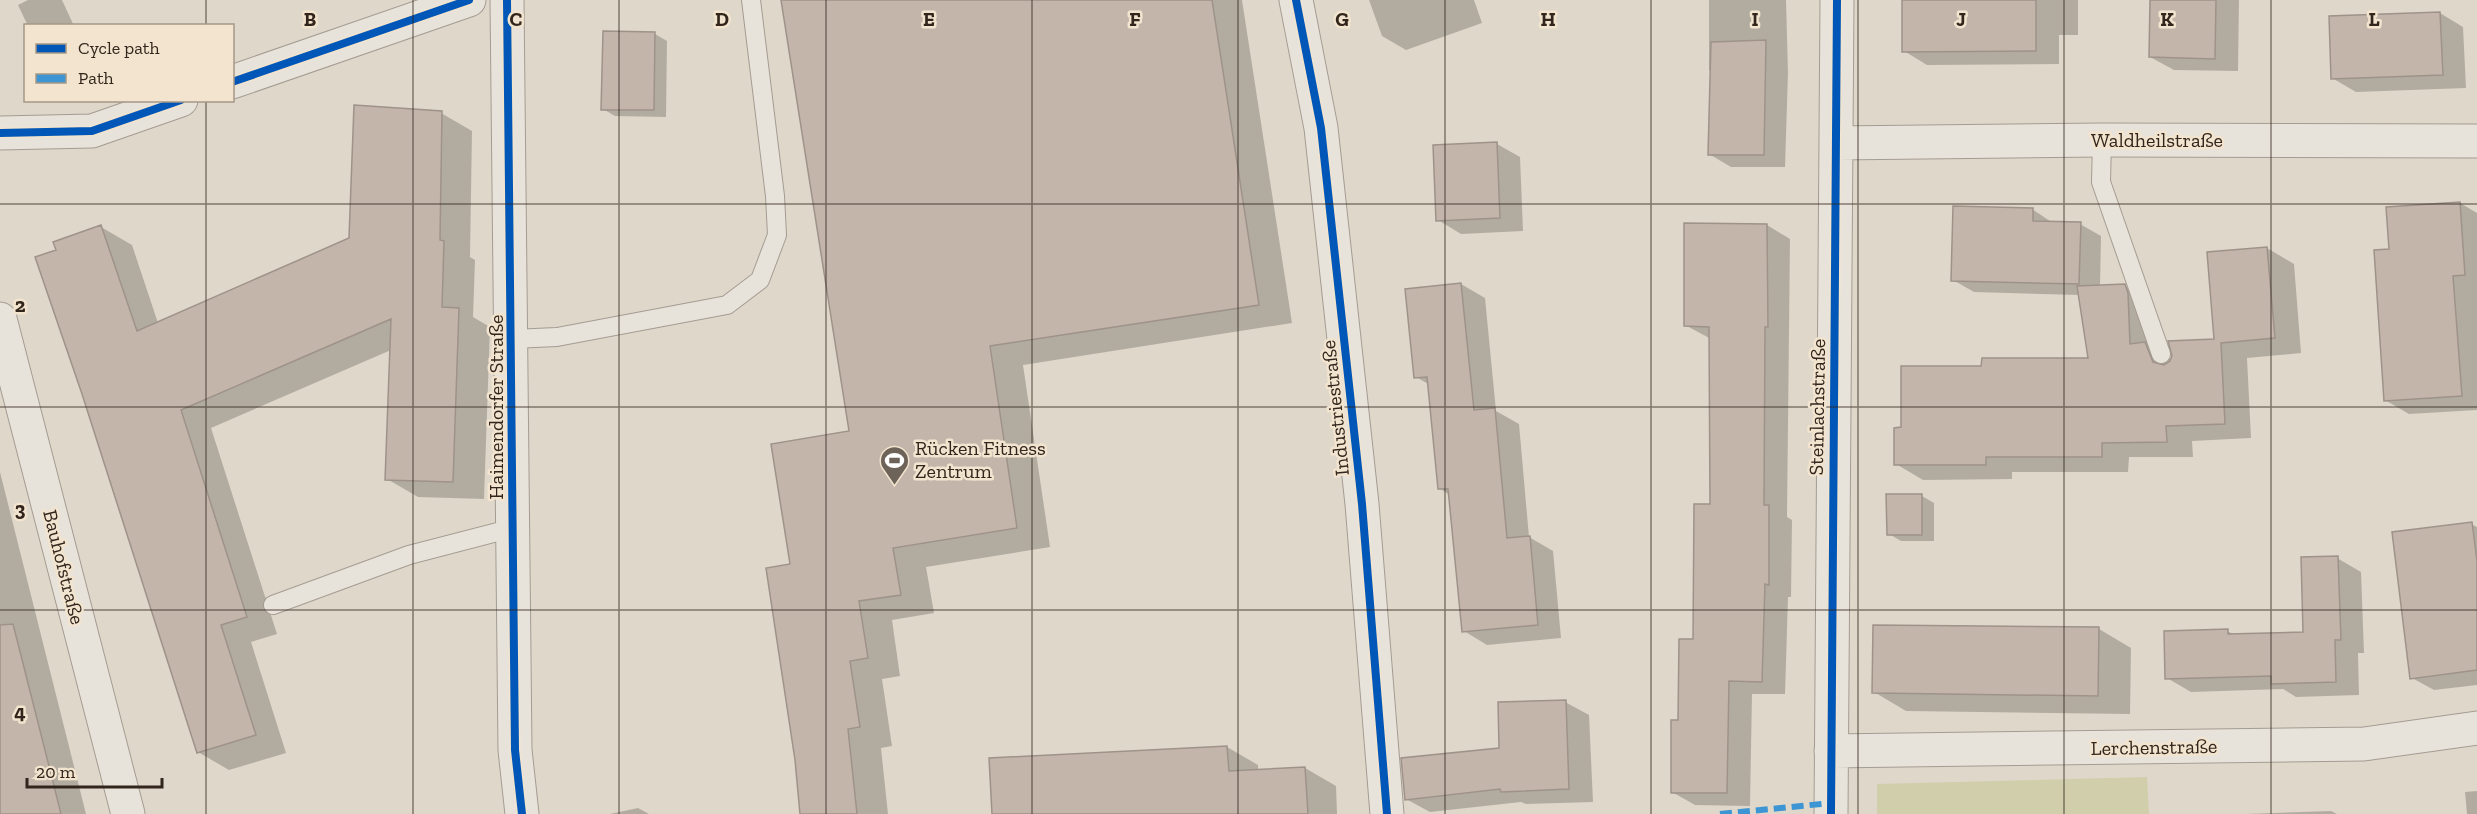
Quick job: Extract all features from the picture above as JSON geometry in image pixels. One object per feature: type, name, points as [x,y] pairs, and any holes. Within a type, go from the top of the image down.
[{"type":"street","points":[[234,81],[469,0]]},
{"type":"street","name":"Haimendorfer Straße","points":[[507,0],[515,750],[522,814]]},
{"type":"street","name":"Industriestraße","points":[[1296,0],[1322,139],[1362,504],[1388,814]]},
{"type":"street","name":"Steinlachstraße","points":[[1831,814],[1837,0]]},
{"type":"street","points":[[0,133],[92,131],[174,102]]},
{"type":"street","name":"Waldheilstraße","points":[[1836,143],[2102,140],[2477,141]]},
{"type":"street","name":"Bauhofstraße","points":[[0,319],[128,814]]},
{"type":"street","name":"Lerchenstraße","points":[[1831,751],[2364,744],[2477,728]]},
{"type":"lane","points":[[512,339],[557,337],[727,305],[760,280],[777,235],[775,196],[751,0]]},
{"type":"lane","points":[[2102,140],[2102,182],[2162,354]]},
{"type":"lane","points":[[273,605],[409,555],[513,528]]},
{"type":"shaded area","points":[[2147,777],[2149,814],[1877,814],[1877,784]]},
{"type":"building","points":[[781,0],[1212,0],[1259,305],[990,346],[1017,528],[893,548],[901,595],[859,601],[868,658],[850,661],[860,727],[848,729],[857,814],[800,814],[795,760],[766,568],[790,564],[771,444],[849,431]]},
{"type":"building","points":[[1902,0],[2036,0],[2036,51],[1902,52]]},
{"type":"building","points":[[2150,0],[2216,0],[2215,59],[2149,57]]},
{"type":"building","points":[[2440,12],[2443,75],[2331,79],[2329,16]]},
{"type":"building","points":[[603,31],[655,32],[654,110],[601,110]]},
{"type":"building","points":[[1766,40],[1764,155],[1708,155],[1711,42]]},
{"type":"building","points":[[354,105],[442,111],[440,240],[444,241],[442,307],[459,308],[453,482],[385,480],[391,319],[181,410],[247,617],[221,625],[256,735],[197,753],[82,394],[35,257],[56,250],[53,242],[101,225],[137,331],[349,238]]},
{"type":"building","points":[[1497,142],[1500,218],[1436,221],[1433,145]]},
{"type":"building","points":[[2460,202],[2465,275],[2453,276],[2462,396],[2384,401],[2374,250],[2389,249],[2386,207]]},
{"type":"building","points":[[1953,206],[2033,208],[2033,221],[2081,222],[2079,284],[1951,281]]},
{"type":"building","points":[[1684,223],[1767,224],[1768,327],[1765,327],[1764,505],[1769,505],[1769,585],[1765,584],[1762,682],[1729,681],[1727,793],[1671,793],[1671,720],[1678,720],[1679,639],[1693,639],[1694,504],[1710,504],[1709,327],[1684,326]]},
{"type":"building","points":[[2267,247],[2275,338],[2221,343],[2225,424],[2166,426],[2167,442],[2102,443],[2102,457],[1986,457],[1986,465],[1894,465],[1894,428],[1901,427],[1901,366],[1981,366],[1982,358],[2088,358],[2077,286],[2125,284],[2128,293],[2130,344],[2145,342],[2153,362],[2164,365],[2170,361],[2172,356],[2168,341],[2214,339],[2207,252]]},
{"type":"building","points":[[1461,283],[1474,410],[1495,408],[1507,538],[1530,536],[1538,625],[1462,632],[1448,489],[1438,489],[1427,377],[1414,378],[1405,289]]},
{"type":"building","points":[[1886,494],[1922,494],[1922,535],[1887,535]]},
{"type":"building","points":[[2472,522],[2477,561],[2477,670],[2410,679],[2392,532]]},
{"type":"building","points":[[2338,556],[2341,640],[2335,640],[2336,682],[2271,684],[2271,676],[2165,679],[2164,631],[2228,629],[2228,634],[2303,632],[2301,557]]},
{"type":"building","points":[[13,624],[61,814],[0,814],[0,625]]},
{"type":"building","points":[[1873,625],[2099,627],[2098,696],[1872,693]]},
{"type":"building","points":[[1566,700],[1569,789],[1501,792],[1500,789],[1405,800],[1401,758],[1499,748],[1498,702]]},
{"type":"building","points":[[1227,746],[1229,771],[1305,767],[1308,814],[992,814],[989,758]]},
{"type":"marked path","points":[[1720,814],[1831,803]]},
{"type":"cycle path","points":[[234,81],[469,0]]},
{"type":"cycle path","points":[[507,0],[515,750],[522,814]]},
{"type":"cycle path","points":[[1296,0],[1321,128],[1362,504],[1387,814]]},
{"type":"cycle path","points":[[1831,814],[1837,0]]},
{"type":"cycle path","points":[[0,133],[92,131],[175,102]]},
{"type":"place","name":"Rücken Fitness Zentrum","points":[[894,486]]}]
